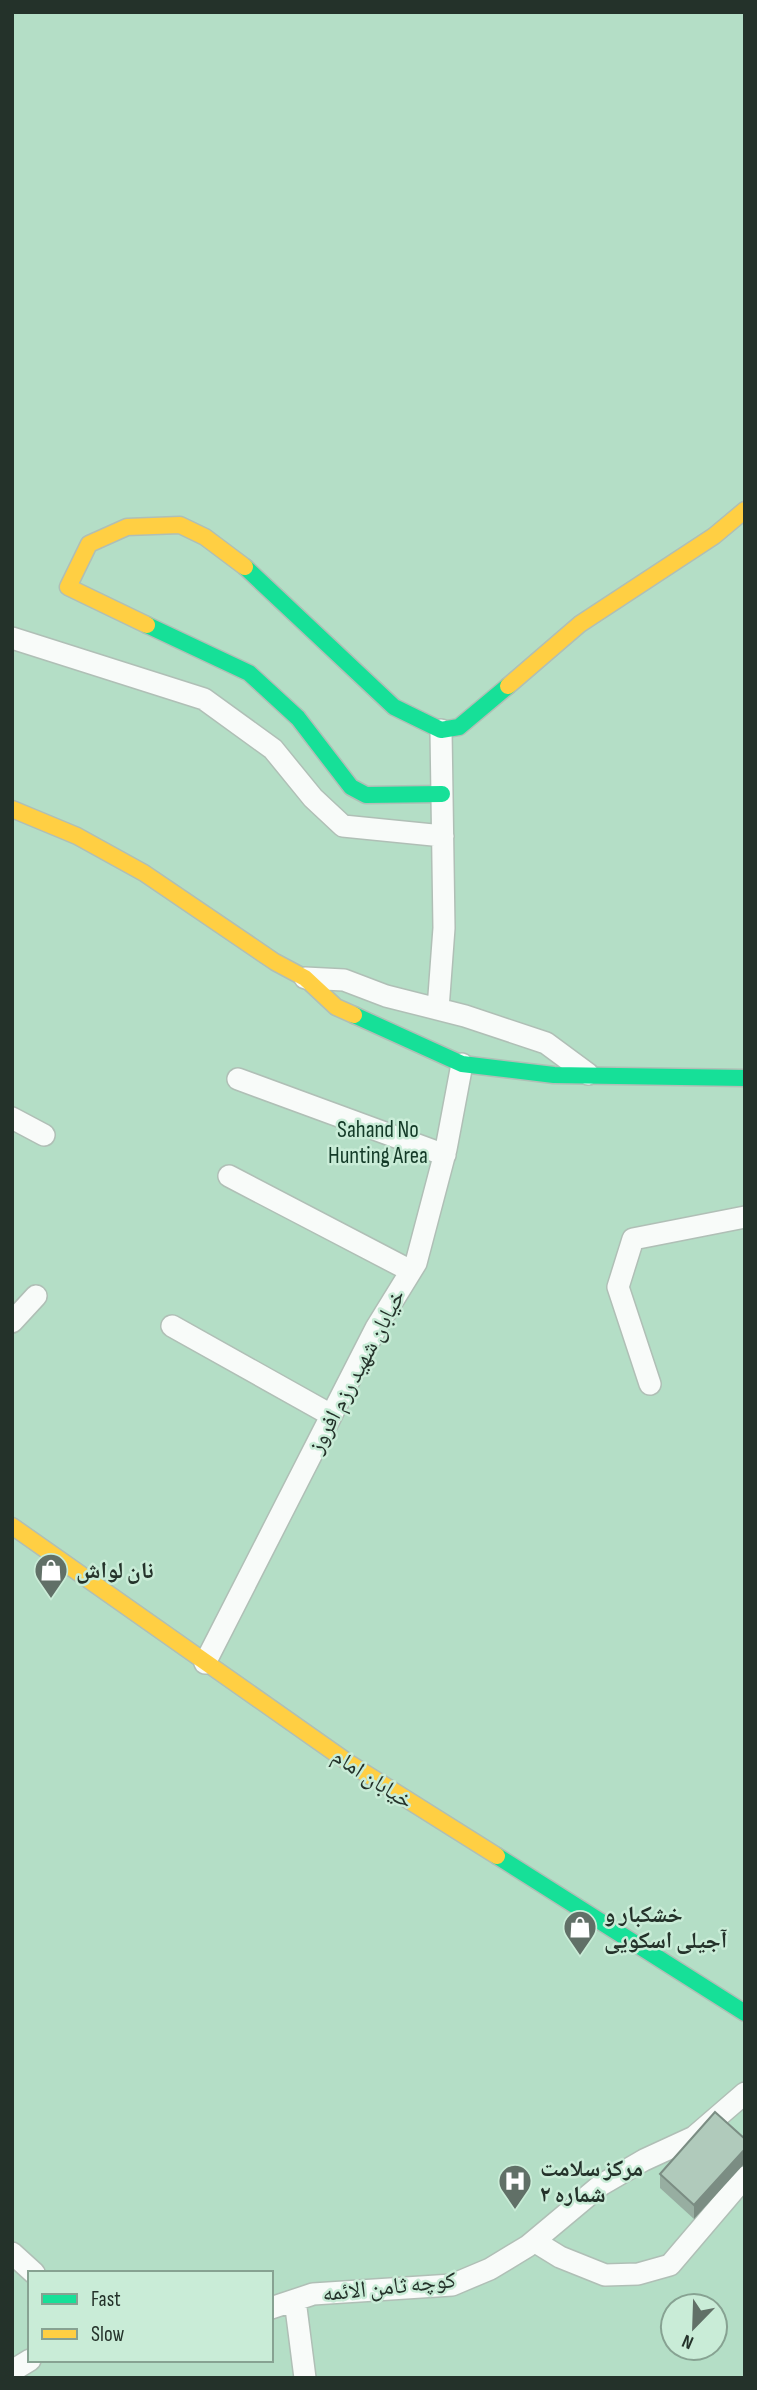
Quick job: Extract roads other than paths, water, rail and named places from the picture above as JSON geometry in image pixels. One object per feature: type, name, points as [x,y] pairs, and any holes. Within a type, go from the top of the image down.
[{"type":"street","points":[[442,794],[366,795],[351,787],[298,718],[249,673],[68,587],[89,544],[127,527],[180,526],[205,537],[250,571],[394,707],[441,730],[459,727],[580,624],[714,536],[745,510]]},
{"type":"street","points":[[12,638],[204,699],[273,749],[313,798],[343,826],[443,836]]},
{"type":"street","points":[[438,1009],[444,928],[441,730]]},
{"type":"street","points":[[12,809],[77,836],[144,873],[275,962],[305,978],[336,1007],[462,1064],[554,1075],[742,1072]]},
{"type":"street","points":[[305,978],[344,980],[386,996],[438,1009],[546,1043],[588,1074]]},
{"type":"street","name":"خیابان شهید رزم افروز","points":[[205,1663],[376,1328],[411,1271],[445,1154],[462,1064]]},
{"type":"street","points":[[238,1079],[445,1154]]},
{"type":"street","points":[[12,1118],[44,1135]]},
{"type":"street","points":[[229,1176],[411,1271]]},
{"type":"street","points":[[650,1384],[618,1287],[633,1239],[745,1217]]},
{"type":"street","points":[[12,1322],[36,1296]]},
{"type":"street","points":[[172,1326],[331,1415]]},
{"type":"street","name":"خیابان امام","points":[[12,1527],[349,1763],[745,2013]]},
{"type":"street","name":"کوچه ثامن الائمه","points":[[273,2307],[313,2294],[452,2285],[490,2269],[534,2241],[601,2185],[644,2160],[694,2137],[745,2093]]},
{"type":"street","points":[[534,2241],[560,2257],[605,2275],[638,2274],[670,2265],[745,2178]]},
{"type":"street","points":[[12,2253],[32,2271]]},
{"type":"street","points":[[295,2300],[305,2378]]},
{"type":"street","points":[[12,2371],[28,2361]]},
{"type":"place","name":"نان لواش","points":[[51,1600]]},
{"type":"place","name":"خشکبار و آجیلی اسکویی","points":[[580,1957]]},
{"type":"place","name":"مرکز سلامت شماره ۲","points":[[515,2211]]},
{"type":"park label","name":"Sahand No Hunting Area","points":[[378,1142]]}]
